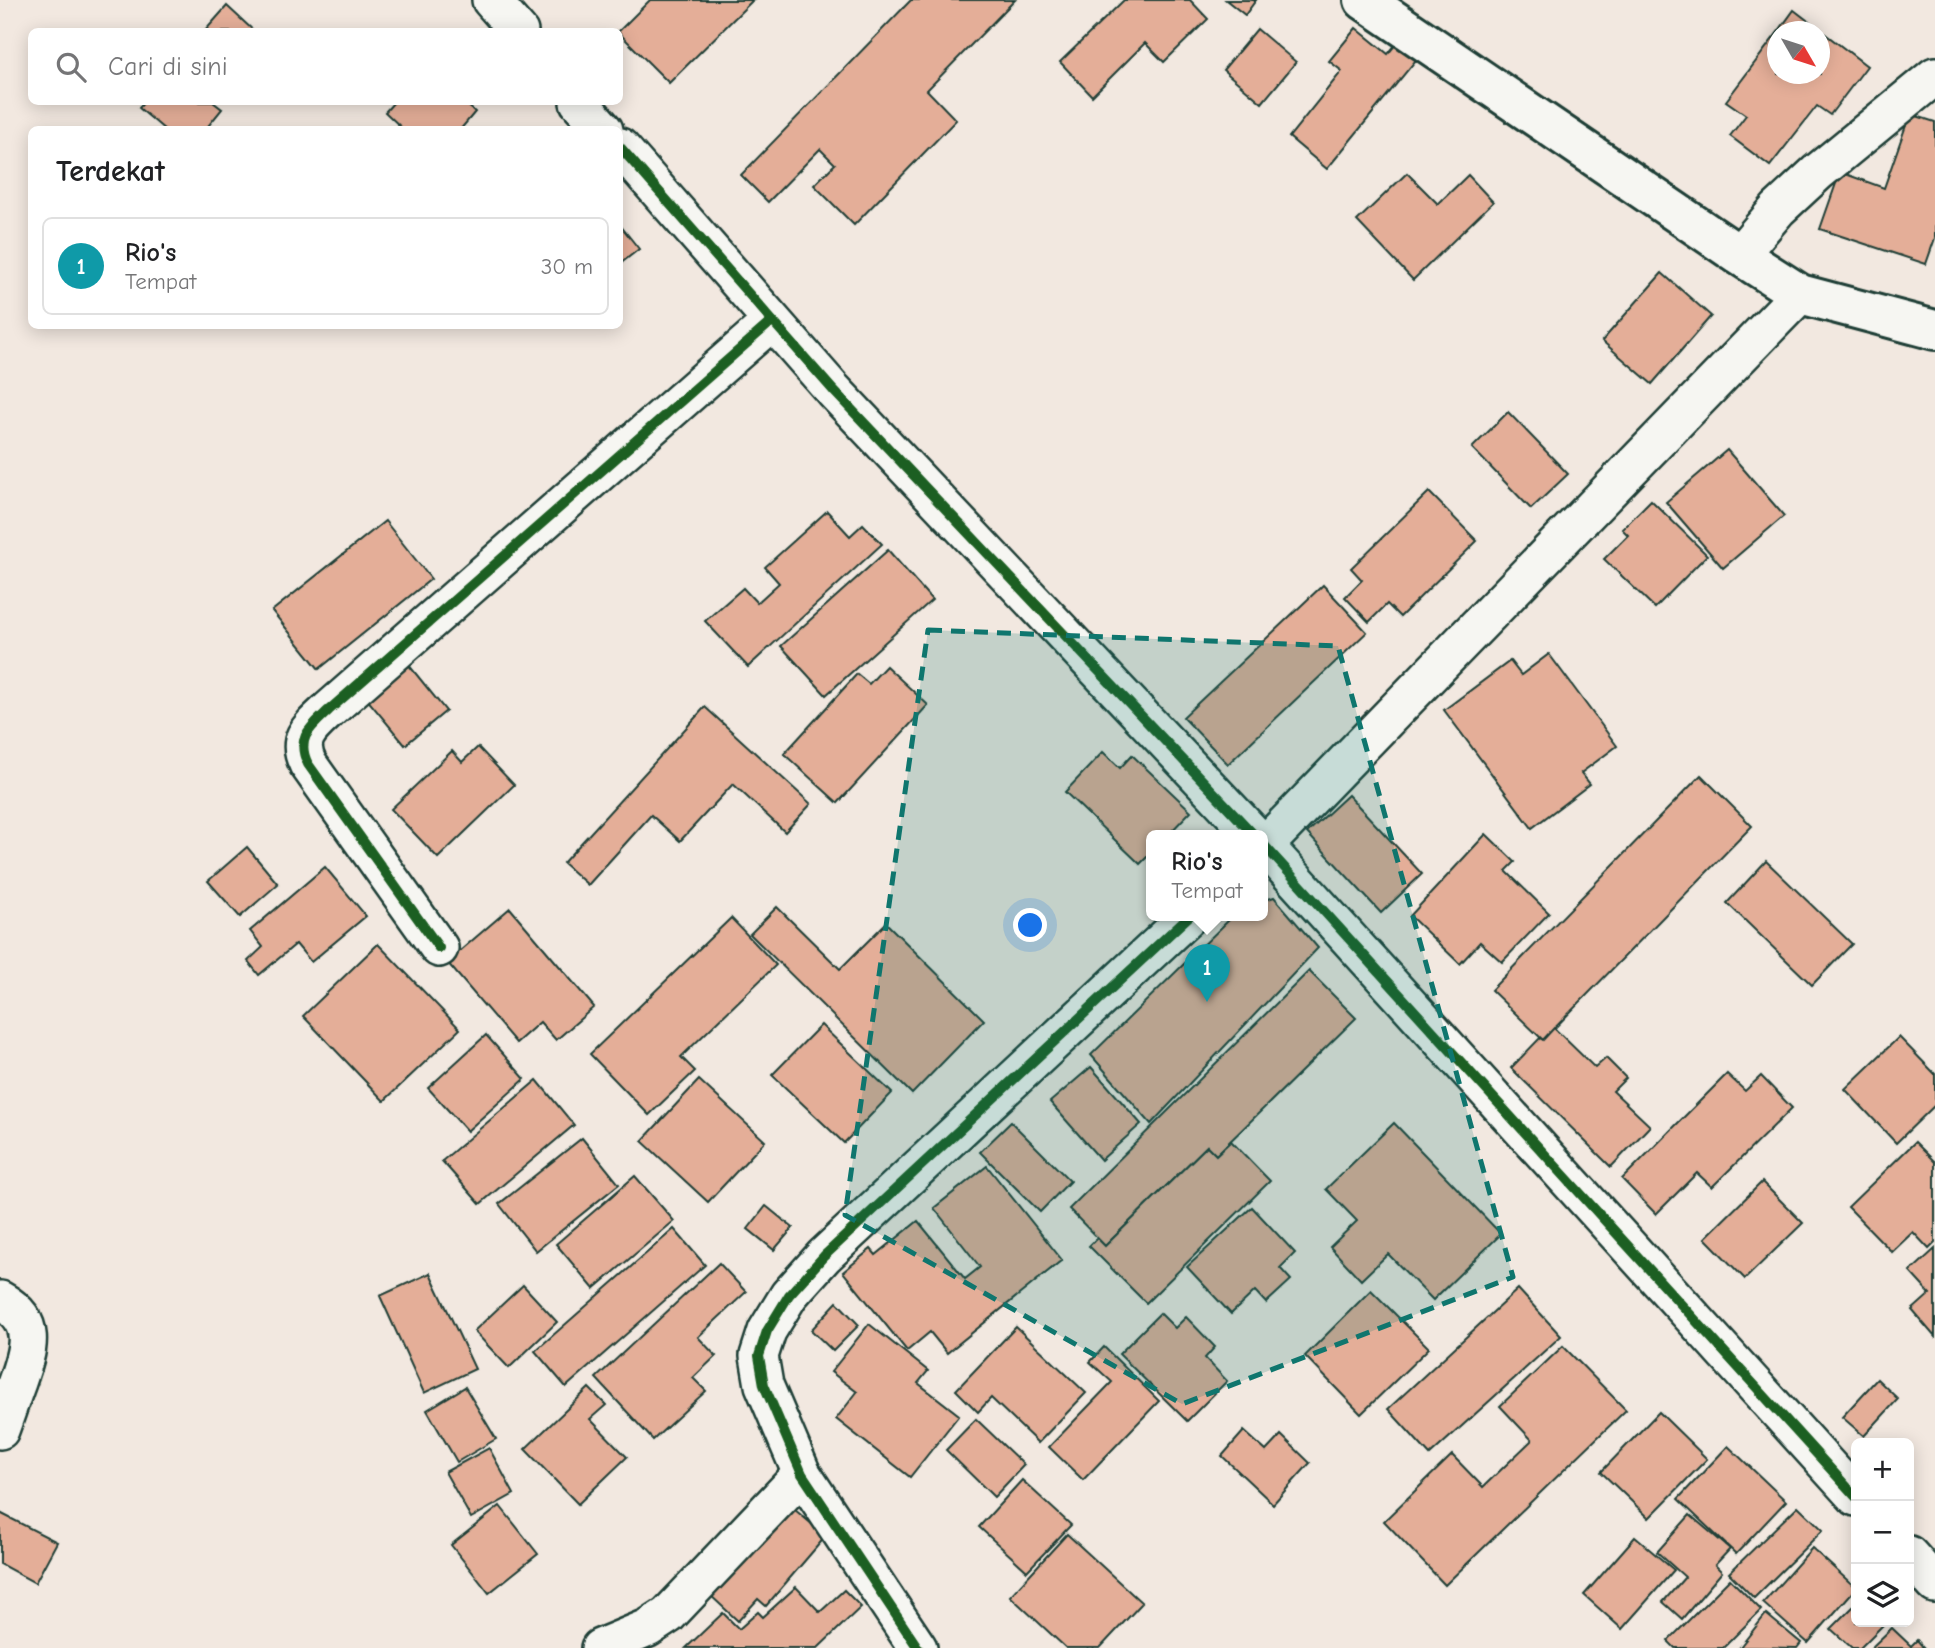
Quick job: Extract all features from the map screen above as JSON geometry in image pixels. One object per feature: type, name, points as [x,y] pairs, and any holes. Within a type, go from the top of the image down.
[{"type":"street","points":[[491,0],[516,28]]},
{"type":"street","points":[[1364,0],[1739,255],[1800,293],[1935,330]]},
{"type":"street","points":[[1739,255],[1778,209],[1818,172],[1935,76]]},
{"type":"street","points":[[582,105],[600,126]]},
{"type":"street","points":[[623,151],[833,390],[1249,830]]},
{"type":"street","points":[[1268,836],[1800,293]]},
{"type":"street","points":[[439,948],[308,764],[302,751],[305,736],[329,710],[771,322]]},
{"type":"street","points":[[1268,851],[1851,1492]]},
{"type":"street","points":[[918,1648],[802,1474],[764,1385],[759,1356],[767,1331],[789,1295],[824,1256],[1184,921]]},
{"type":"street","points":[[0,1300],[20,1316],[27,1332],[28,1350],[0,1430]]},
{"type":"street","points":[[600,1648],[648,1628],[668,1615],[802,1474]]},
{"type":"street","points":[[1914,1561],[1935,1584]]},
{"type":"highlighted area","points":[[928,630],[1338,646],[1513,1277],[1182,1404],[845,1215]]},
{"type":"building","points":[[650,0],[753,0],[669,83],[623,37],[622,28]]},
{"type":"building","points":[[911,0],[1015,0],[927,90],[956,120],[854,225],[814,185],[835,164],[820,149],[768,202],[741,175]]},
{"type":"building","points":[[1124,0],[1190,0],[1208,19],[1164,62],[1145,43],[1092,96],[1060,62]]},
{"type":"building","points":[[1226,0],[1256,0],[1245,15]]},
{"type":"building","points":[[227,6],[251,28],[208,28]]},
{"type":"building","points":[[1794,10],[1808,21],[1786,21]]},
{"type":"building","points":[[1356,28],[1388,54],[1396,44],[1416,60],[1327,169],[1289,137],[1342,71],[1329,61]]},
{"type":"building","points":[[1257,29],[1296,62],[1262,103],[1223,70]]},
{"type":"building","points":[[1830,38],[1867,66],[1830,115],[1817,106],[1770,166],[1730,136],[1746,115],[1726,101],[1767,46],[1767,84],[1830,84]]},
{"type":"building","points":[[142,105],[217,105],[222,109],[208,126],[160,126],[139,108]]},
{"type":"building","points":[[391,105],[467,105],[475,112],[463,126],[400,126],[385,112]]},
{"type":"building","points":[[1910,114],[1935,122],[1935,238],[1926,264],[1820,229],[1840,172],[1884,188]]},
{"type":"building","points":[[1407,173],[1438,204],[1468,175],[1493,202],[1413,280],[1357,221]]},
{"type":"building","points":[[623,229],[639,249],[623,262]]},
{"type":"building","points":[[1662,273],[1711,316],[1652,384],[1602,341]]},
{"type":"building","points":[[1508,412],[1568,474],[1531,509],[1472,448]]},
{"type":"building","points":[[1727,450],[1784,516],[1723,568],[1666,502]]},
{"type":"building","points":[[1429,492],[1477,541],[1400,617],[1387,604],[1369,622],[1345,597],[1362,580],[1351,568]]},
{"type":"building","points":[[1651,500],[1707,555],[1655,608],[1604,559],[1628,535],[1622,529]]},
{"type":"building","points":[[827,511],[850,536],[863,524],[882,544],[748,667],[705,621],[743,588],[757,603],[779,583],[765,567]]},
{"type":"building","points":[[385,521],[431,579],[319,669],[272,611]]},
{"type":"building","points":[[888,550],[932,600],[826,695],[781,646]]},
{"type":"building","points":[[1323,585],[1367,632],[1228,764],[1183,717]]},
{"type":"building","points":[[1549,654],[1617,746],[1581,773],[1590,784],[1532,828],[1444,710],[1510,661],[1521,675]]},
{"type":"building","points":[[408,664],[446,711],[405,745],[366,698]]},
{"type":"building","points":[[886,666],[928,705],[838,803],[784,754],[857,674],[869,684]]},
{"type":"building","points":[[705,707],[811,804],[785,832],[733,784],[680,841],[651,815],[588,885],[563,863]]},
{"type":"building","points":[[478,747],[514,785],[438,858],[391,809],[452,751],[462,762]]},
{"type":"building","points":[[1103,752],[1120,768],[1132,755],[1191,811],[1173,830],[1146,830],[1146,858],[1140,864],[1065,792]]},
{"type":"building","points":[[1701,775],[1752,826],[1543,1040],[1491,990]]},
{"type":"building","points":[[1348,795],[1422,874],[1381,913],[1307,833]]},
{"type":"building","points":[[1486,834],[1515,862],[1506,871],[1549,913],[1502,962],[1480,942],[1460,964],[1410,916]]},
{"type":"building","points":[[247,847],[278,884],[240,917],[208,881]]},
{"type":"building","points":[[1766,861],[1852,944],[1812,985],[1727,903]]},
{"type":"building","points":[[325,867],[366,916],[311,962],[296,944],[259,975],[248,961],[263,947],[250,931]]},
{"type":"building","points":[[1274,897],[1318,948],[1151,1124],[1091,1055],[1228,921],[1268,921],[1268,899]]},
{"type":"building","points":[[777,907],[840,969],[886,923],[984,1020],[912,1094],[750,934]]},
{"type":"building","points":[[510,908],[594,1007],[556,1040],[540,1022],[516,1043],[447,962]]},
{"type":"building","points":[[731,918],[776,965],[681,1057],[695,1071],[649,1115],[590,1054]]},
{"type":"building","points":[[378,944],[460,1029],[384,1101],[303,1016]]},
{"type":"building","points":[[1309,971],[1356,1018],[1216,1155],[1207,1146],[1105,1246],[1069,1209]]},
{"type":"building","points":[[821,1025],[892,1093],[844,1143],[772,1075]]},
{"type":"building","points":[[1554,1028],[1595,1068],[1606,1058],[1626,1078],[1613,1091],[1650,1126],[1611,1167],[1511,1068],[1540,1038],[1543,1040]]},
{"type":"building","points":[[486,1035],[525,1079],[467,1131],[428,1088]]},
{"type":"building","points":[[1899,1037],[1935,1074],[1935,1105],[1896,1143],[1845,1089]]},
{"type":"building","points":[[1091,1067],[1141,1124],[1101,1160],[1050,1102]]},
{"type":"building","points":[[1727,1074],[1745,1091],[1761,1076],[1792,1108],[1712,1187],[1697,1173],[1656,1214],[1622,1179]]},
{"type":"building","points":[[537,1080],[574,1125],[480,1204],[442,1161]]},
{"type":"building","points":[[699,1080],[765,1141],[708,1202],[642,1141]]},
{"type":"building","points":[[1011,1122],[1070,1181],[1040,1212],[980,1152]]},
{"type":"building","points":[[1394,1123],[1501,1234],[1433,1300],[1388,1254],[1361,1280],[1330,1247],[1357,1221],[1326,1189]]},
{"type":"building","points":[[582,1138],[619,1184],[536,1251],[499,1204]]},
{"type":"building","points":[[1231,1141],[1270,1181],[1146,1303],[1089,1246],[1097,1238],[1105,1246],[1207,1146],[1216,1155]]},
{"type":"building","points":[[1915,1142],[1935,1162],[1935,1243],[1929,1249],[1913,1232],[1892,1252],[1848,1207]]},
{"type":"building","points":[[987,1166],[1062,1260],[947,1353],[930,1332],[907,1351],[843,1272],[871,1249],[876,1255],[918,1221],[965,1279],[980,1267],[934,1208]]},
{"type":"building","points":[[635,1176],[674,1221],[594,1289],[556,1244]]},
{"type":"building","points":[[1762,1182],[1803,1223],[1745,1279],[1705,1238]]},
{"type":"building","points":[[766,1206],[793,1228],[774,1250],[748,1229]]},
{"type":"building","points":[[1252,1207],[1295,1253],[1280,1268],[1291,1280],[1266,1303],[1255,1291],[1231,1314],[1187,1267]]},
{"type":"building","points":[[674,1229],[705,1265],[566,1387],[535,1351]]},
{"type":"building","points":[[1935,1249],[1935,1337],[1912,1310],[1930,1294],[1910,1272]]},
{"type":"building","points":[[719,1263],[746,1292],[698,1337],[716,1356],[693,1378],[706,1391],[653,1440],[596,1378]]},
{"type":"building","points":[[430,1273],[475,1369],[424,1393],[380,1296]]},
{"type":"building","points":[[523,1285],[557,1322],[509,1368],[474,1331]]},
{"type":"building","points":[[1518,1289],[1561,1336],[1430,1455],[1388,1409]]},
{"type":"building","points":[[1371,1290],[1429,1348],[1361,1414],[1305,1356]]},
{"type":"building","points":[[837,1302],[859,1325],[833,1351],[811,1330]]},
{"type":"building","points":[[1160,1313],[1175,1328],[1186,1317],[1215,1347],[1205,1358],[1227,1381],[1187,1421],[1119,1354]]},
{"type":"building","points":[[869,1324],[928,1371],[918,1383],[959,1415],[910,1477],[836,1419],[857,1392],[831,1372]]},
{"type":"building","points":[[1016,1327],[1086,1393],[1038,1443],[991,1398],[978,1412],[956,1390]]},
{"type":"building","points":[[1563,1346],[1626,1410],[1445,1585],[1384,1521],[1452,1455],[1483,1487],[1532,1440],[1500,1406]]},
{"type":"building","points":[[1104,1347],[1159,1401],[1083,1480],[1049,1447],[1112,1382],[1090,1362]]},
{"type":"building","points":[[1877,1379],[1898,1399],[1864,1436],[1842,1417]]},
{"type":"building","points":[[465,1387],[496,1439],[457,1462],[427,1410]]},
{"type":"building","points":[[589,1388],[606,1405],[590,1419],[627,1457],[578,1504],[525,1449]]},
{"type":"building","points":[[1659,1412],[1707,1459],[1649,1518],[1601,1472]]},
{"type":"building","points":[[976,1419],[1024,1465],[994,1497],[946,1450]]},
{"type":"building","points":[[1244,1431],[1266,1451],[1281,1435],[1310,1463],[1273,1504],[1222,1456]]},
{"type":"building","points":[[1728,1446],[1786,1501],[1736,1554],[1678,1499]]},
{"type":"building","points":[[489,1448],[514,1494],[471,1518],[445,1472]]},
{"type":"building","points":[[1022,1480],[1071,1525],[1027,1571],[979,1527]]},
{"type":"building","points":[[788,1504],[826,1536],[766,1606],[758,1599],[738,1621],[709,1594]]},
{"type":"building","points":[[500,1506],[538,1554],[489,1593],[451,1545]]},
{"type":"building","points":[[1798,1506],[1823,1530],[1754,1598],[1729,1573]]},
{"type":"building","points":[[0,1513],[57,1542],[35,1583],[0,1564]]},
{"type":"building","points":[[1690,1515],[1730,1549],[1715,1565],[1722,1572],[1682,1619],[1663,1602],[1685,1577],[1657,1552]]},
{"type":"building","points":[[1067,1534],[1142,1603],[1100,1648],[1066,1648],[1010,1596]]},
{"type":"building","points":[[1635,1537],[1674,1570],[1622,1629],[1584,1595]]},
{"type":"building","points":[[1812,1548],[1851,1583],[1851,1594],[1808,1643],[1763,1603]]},
{"type":"building","points":[[1730,1579],[1761,1610],[1723,1648],[1675,1648],[1668,1641]]},
{"type":"building","points":[[796,1587],[820,1612],[844,1590],[861,1607],[818,1648],[686,1648],[723,1613],[739,1629],[758,1612],[763,1617]]},
{"type":"building","points":[[1851,1609],[1851,1627],[1881,1627],[1860,1648],[1852,1648],[1831,1629]]},
{"type":"building","points":[[1766,1614],[1801,1643],[1797,1648],[1740,1647]]},
{"type":"building","points":[[1892,1628],[1911,1646],[1917,1640],[1924,1648],[1871,1648]]},
{"type":"cycle path","points":[[623,150],[833,390],[1249,830]]},
{"type":"cycle path","points":[[439,948],[308,764],[303,747],[307,734],[329,710],[771,322]]},
{"type":"cycle path","points":[[1268,850],[1851,1491]]},
{"type":"cycle path","points":[[918,1648],[802,1474],[764,1385],[759,1356],[767,1331],[789,1295],[824,1256],[1184,921]]},
{"type":"place","name":"Rio's","points":[[1207,1002]]}]
